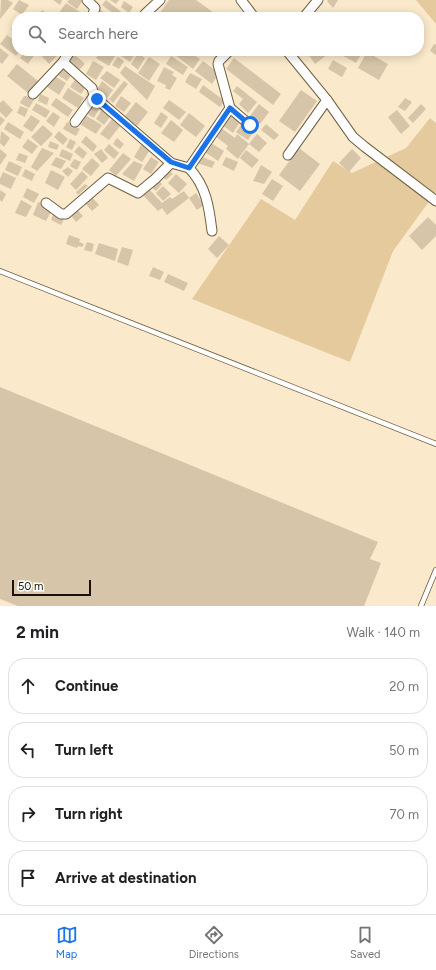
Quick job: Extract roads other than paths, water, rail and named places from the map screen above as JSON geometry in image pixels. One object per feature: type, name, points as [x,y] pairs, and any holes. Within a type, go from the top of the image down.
[{"type":"street","points":[[87,0],[95,8],[94,12]]},
{"type":"street","points":[[146,12],[160,0]]},
{"type":"street","points":[[241,0],[250,12]]},
{"type":"street","points":[[308,12],[318,0]]},
{"type":"street","points":[[33,94],[67,56]]},
{"type":"street","points":[[223,56],[219,60],[218,64],[230,108],[250,125]]},
{"type":"street","points":[[291,56],[327,100],[350,132],[365,148],[436,202]]},
{"type":"street","points":[[63,62],[92,88],[94,96],[171,162],[189,168],[200,182],[206,197],[210,209],[212,230]]},
{"type":"street","points":[[75,122],[94,96]]},
{"type":"street","points":[[288,155],[327,100]]},
{"type":"street","points":[[189,168],[230,108]]},
{"type":"street","points":[[46,203],[61,214],[66,214],[108,178],[138,193],[155,179],[171,162]]},
{"type":"lane","points":[[0,271],[436,444]]},
{"type":"lane","points":[[421,606],[436,570]]}]
